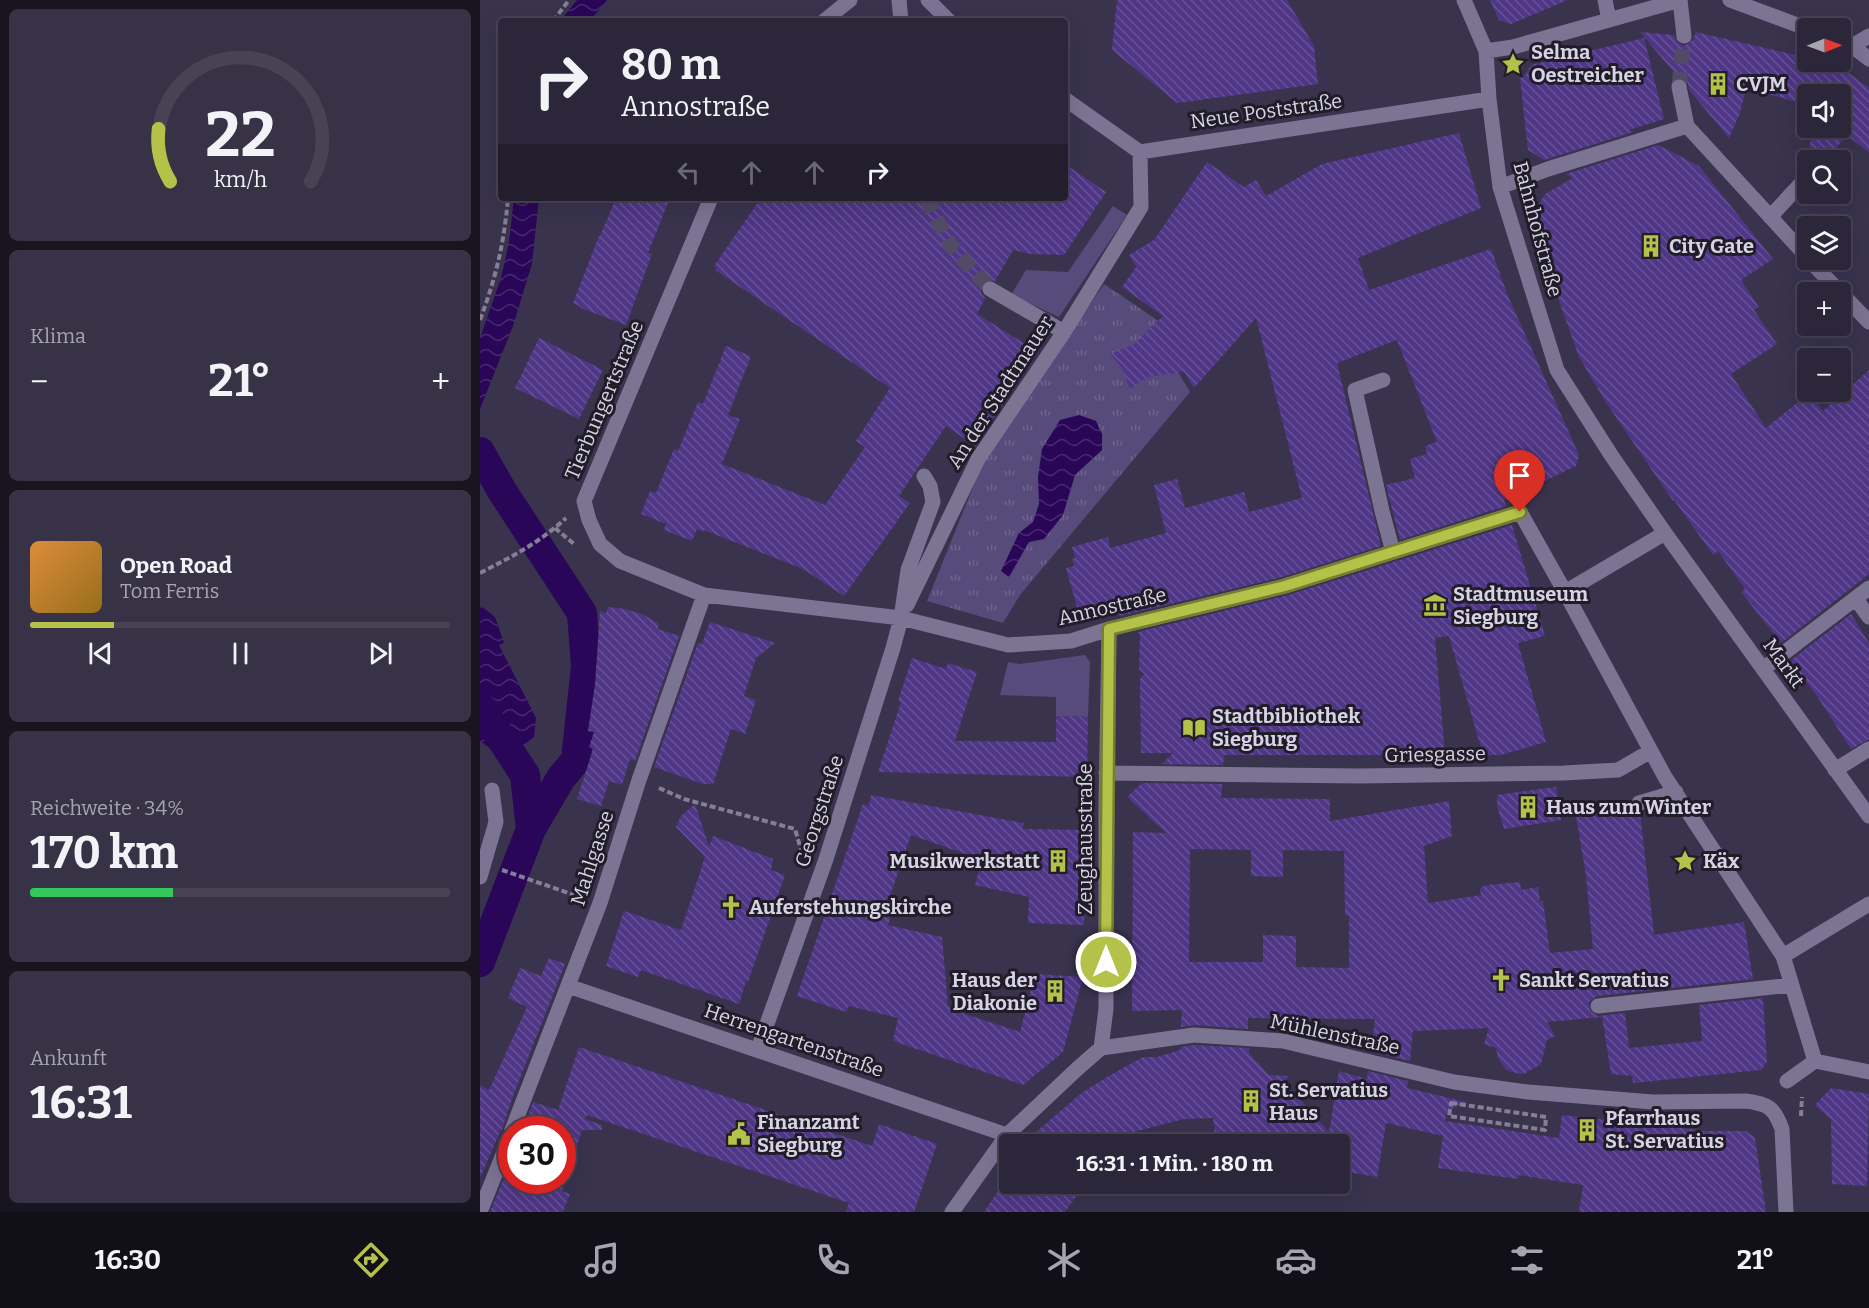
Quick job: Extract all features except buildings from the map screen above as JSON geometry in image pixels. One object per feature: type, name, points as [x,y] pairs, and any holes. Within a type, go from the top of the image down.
[{"type":"street","points":[[828,18],[850,0]]},
{"type":"street","points":[[899,0],[901,18]]},
{"type":"street","points":[[928,0],[946,18]]},
{"type":"street","name":"Bahnhofstraße","points":[[1464,0],[1486,51],[1489,99],[1500,187],[1557,370],[1611,455]]},
{"type":"street","points":[[1605,0],[1609,20]]},
{"type":"street","points":[[1486,51],[1514,47],[1680,0],[1684,36]]},
{"type":"street","points":[[1731,0],[1797,25]]},
{"type":"street","points":[[1851,42],[1869,36]]},
{"type":"street","points":[[1851,47],[1869,59]]},
{"type":"street","points":[[1678,87],[1687,126],[1797,247]]},
{"type":"street","name":"Neue Poststraße","points":[[1140,152],[1489,99]]},
{"type":"street","points":[[1068,101],[1140,152]]},
{"type":"street","points":[[1500,187],[1548,169],[1687,126]]},
{"type":"street","name":"An der Stadtmauer","points":[[901,618],[978,459],[1064,332],[1141,207],[1140,152]]},
{"type":"street","points":[[1770,217],[1797,188]]},
{"type":"street","name":"Tierbungertstraße","points":[[704,596],[620,561],[600,544],[588,520],[584,501],[710,201]]},
{"type":"street","points":[[1819,270],[1869,322]]},
{"type":"street","points":[[990,289],[1064,332]]},
{"type":"street","points":[[1383,380],[1355,390],[1382,511],[1394,552]]},
{"type":"street","name":"Markt","points":[[1611,455],[1869,816]]},
{"type":"street","name":"An der Stadtmauer","points":[[901,618],[908,570],[933,502],[930,486],[924,476]]},
{"type":"street","name":"Annostraße","points":[[704,596],[901,618],[1008,645],[1071,641],[1109,629],[1285,586],[1520,512],[1565,592]]},
{"type":"street","points":[[1665,533],[1565,592],[1651,751],[1783,956],[1815,1061]]},
{"type":"street","points":[[1763,669],[1869,588]]},
{"type":"street","name":"Mahlgasse","points":[[517,1116],[600,903],[639,780],[704,596]]},
{"type":"street","points":[[1856,599],[1869,617]]},
{"type":"street","name":"Georgstraße","points":[[758,1049],[826,859],[901,618]]},
{"type":"street","name":"Zeughausstraße","points":[[1101,1048],[1106,1009],[1106,773],[1109,629]]},
{"type":"street","points":[[1835,770],[1869,749]]},
{"type":"street","name":"Griesgasse","points":[[1106,773],[1360,776],[1564,773],[1618,770],[1651,751]]},
{"type":"street","points":[[480,877],[496,822],[492,790]]},
{"type":"street","points":[[1639,802],[1676,792]]},
{"type":"street","points":[[1783,956],[1869,903]]},
{"type":"street","points":[[1598,1006],[1792,984]]},
{"type":"street","name":"Herrengartenstraße","points":[[568,986],[1004,1134]]},
{"type":"street","name":"Mühlenstraße","points":[[1101,1048],[1194,1035],[1283,1041],[1454,1082],[1528,1092],[1653,1102],[1746,1101],[1771,1108],[1782,1128],[1786,1212]]},
{"type":"street","points":[[1008,1134],[1101,1048]]},
{"type":"street","points":[[1787,1081],[1815,1061],[1869,1072]]},
{"type":"street","points":[[952,1212],[999,1146]]},
{"type":"street","name":"Mahlgasse","points":[[480,1212],[498,1166]]},
{"type":"path","points":[[555,18],[569,0]]},
{"type":"path","points":[[480,320],[496,276],[508,201]]},
{"type":"path","points":[[480,573],[526,550],[562,522]]},
{"type":"path","points":[[639,780],[684,799],[795,829],[801,850]]},
{"type":"path","points":[[501,869],[600,903]]},
{"type":"path","points":[[1470,1106],[1451,1103],[1449,1116],[1545,1130],[1546,1117],[1509,1111]]},
{"type":"green space","points":[[1113,206],[1127,215],[1059,317],[1011,295],[1026,270],[1068,272]]},
{"type":"green space","points":[[1104,284],[1163,324],[1166,352],[1190,392],[1020,595],[1003,623],[927,601],[984,460]]},
{"type":"green space","points":[[1085,655],[1090,662],[1088,717],[1056,716],[1056,697],[1000,695],[1008,662],[1020,664]]},
{"type":"water","points":[[577,0],[607,0],[592,18],[562,18]]},
{"type":"water","points":[[514,201],[539,201],[532,264],[513,326],[480,409],[480,338],[501,278],[509,242]]},
{"type":"water","points":[[1079,415],[1096,421],[1102,434],[1102,450],[1075,475],[1063,515],[1044,539],[1029,542],[1009,577],[1001,571],[1019,533],[1033,522],[1039,504],[1038,477],[1042,449],[1060,420]]},
{"type":"water","points":[[480,605],[495,617],[504,643],[499,645],[536,718],[534,737],[517,751],[527,764],[513,773],[490,748],[480,741]]},
{"type":"waterway","points":[[480,452],[502,491],[582,613],[586,666],[576,760],[561,778],[531,829]]},
{"type":"waterway","points":[[480,706],[525,775],[531,829],[480,962]]},
{"type":"tunnel","points":[[1679,87],[1684,36]]},
{"type":"tunnel","points":[[928,201],[950,245],[990,289]]},
{"type":"place","name":"Selma Oestreicher","points":[[1513,64]]},
{"type":"place","name":"CVJM","points":[[1718,84]]},
{"type":"place","name":"City Gate","points":[[1651,246]]},
{"type":"place","name":"Stadtmuseum Siegburg","points":[[1435,605]]},
{"type":"place","name":"Stadtbibliothek Siegburg","points":[[1194,728]]},
{"type":"place","name":"Haus zum Winter","points":[[1528,807]]},
{"type":"place","name":"Musikwerkstatt","points":[[1058,861]]},
{"type":"place","name":"Käx","points":[[1685,861]]},
{"type":"place","name":"Auferstehungskirche","points":[[731,907]]},
{"type":"place","name":"Sankt Servatius","points":[[1501,980]]},
{"type":"place","name":"Haus der Diakonie","points":[[1055,991]]},
{"type":"place","name":"St. Servatius Haus","points":[[1251,1101]]},
{"type":"place","name":"Pfarrhaus St. Servatius","points":[[1587,1130]]},
{"type":"place","name":"Finanzamt Siegburg","points":[[739,1134]]},
{"type":"route","points":[[1106,962],[1109,629],[1285,586],[1520,512]]}]
